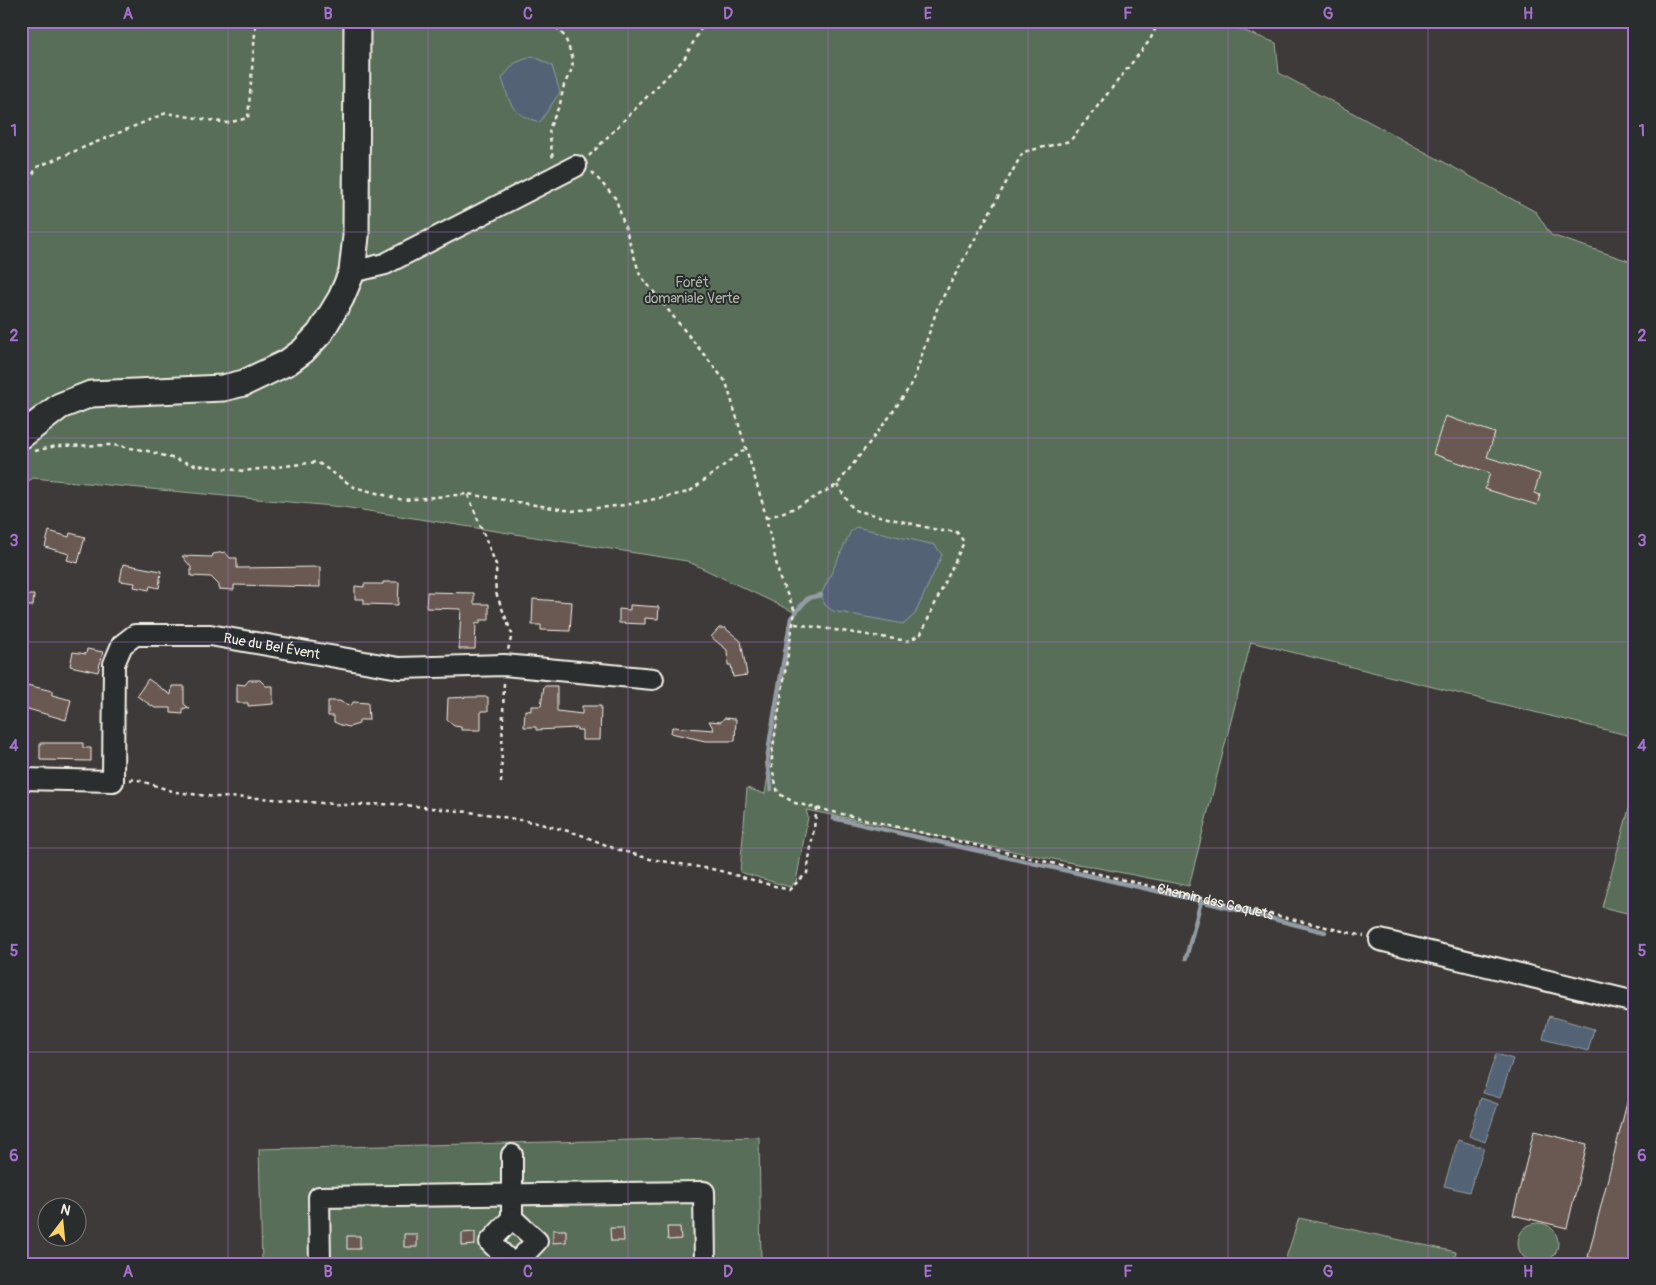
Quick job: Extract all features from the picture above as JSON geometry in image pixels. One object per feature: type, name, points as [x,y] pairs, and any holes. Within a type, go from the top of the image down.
[{"type":"main road","points":[[26,444],[60,406],[92,394],[222,388],[244,383],[288,362],[303,351],[320,333],[352,272],[356,236],[357,21]]},
{"type":"street","points":[[352,272],[385,264],[579,164]]},
{"type":"street","name":"Rue du Bel Évent","points":[[113,781],[114,664],[122,645],[135,635],[210,635],[399,668],[504,665],[653,680]]},
{"type":"street","points":[[21,779],[113,781]]},
{"type":"street","points":[[1380,940],[1635,1002]]},
{"type":"street","points":[[512,1155],[512,1218],[490,1242],[514,1264],[537,1241],[512,1218]]},
{"type":"street","points":[[320,1264],[318,1197],[704,1192],[705,1264]]},
{"type":"path","points":[[21,195],[37,167],[166,114],[227,123],[248,118],[256,21]]},
{"type":"path","points":[[551,21],[565,37],[573,59],[572,69],[564,85],[560,104],[549,128],[551,154],[557,176]]},
{"type":"path","points":[[705,21],[684,59],[579,164],[616,199],[640,275],[726,382],[766,518],[780,579],[795,611],[795,624],[908,641],[921,634],[964,542],[956,531],[942,531],[854,510],[837,485]]},
{"type":"path","points":[[766,518],[795,508],[837,485],[914,382],[938,306],[1023,152],[1070,141],[1150,40],[1159,21]]},
{"type":"path","points":[[26,444],[113,446],[148,451],[195,465],[244,471],[317,462],[354,487],[403,500],[468,494],[572,511],[624,505],[689,492],[745,449]]},
{"type":"path","points":[[468,494],[498,567],[495,579],[496,593],[512,634],[504,665],[501,783]]},
{"type":"path","name":"Chemin des Coquets","points":[[795,624],[772,761],[774,780],[778,793],[795,803],[1380,940]]},
{"type":"path","points":[[113,781],[135,779],[175,792],[215,797],[260,798],[345,805],[396,804],[486,814],[537,823],[578,834],[613,848],[650,859],[717,870],[788,890],[807,874],[818,808]]},
{"type":"green space","name":"Forêt domaniale Verte","points":[[21,21],[1233,21],[1229,25],[1276,43],[1279,73],[1536,212],[1551,235],[1635,263],[1635,737],[1251,642],[1189,886],[806,810],[808,817],[796,882],[790,887],[740,872],[747,788],[765,794],[794,612],[687,561],[343,507],[33,478],[21,486]]},
{"type":"green space","points":[[1635,787],[1635,915],[1602,907]]},
{"type":"green space","points":[[759,1137],[761,1264],[262,1264],[259,1149]]},
{"type":"green space","points":[[1299,1218],[1456,1252],[1453,1264],[1284,1264]]},
{"type":"green space","points":[[1534,1223],[1542,1223],[1549,1226],[1555,1232],[1558,1243],[1555,1254],[1549,1260],[1542,1263],[1534,1263],[1527,1260],[1521,1254],[1518,1247],[1518,1239],[1521,1232],[1527,1226]]},
{"type":"water","points":[[533,56],[552,66],[560,92],[540,122],[517,112],[510,102],[502,78],[515,63]]},
{"type":"water","points":[[856,527],[935,545],[942,555],[915,614],[904,624],[833,611],[824,604],[821,595],[851,531]]},
{"type":"water","points":[[1549,1016],[1594,1029],[1588,1051],[1543,1039]]},
{"type":"water","points":[[1496,1054],[1513,1059],[1500,1098],[1483,1093]]},
{"type":"water","points":[[1481,1098],[1498,1104],[1485,1142],[1469,1136]]},
{"type":"water","points":[[1458,1140],[1484,1148],[1469,1192],[1444,1186]]},
{"type":"building","points":[[1445,416],[1495,433],[1487,457],[1540,474],[1534,493],[1540,495],[1537,505],[1485,489],[1490,473],[1433,454]]},
{"type":"building","points":[[49,531],[69,537],[70,533],[85,537],[78,563],[67,560],[69,554],[45,547]]},
{"type":"building","points":[[225,552],[230,558],[237,558],[237,568],[320,567],[320,587],[234,585],[234,590],[219,589],[219,585],[211,577],[191,576],[191,567],[182,556],[212,557],[213,554]]},
{"type":"building","points":[[123,564],[161,571],[159,588],[150,586],[149,590],[134,587],[135,583],[120,581]]},
{"type":"building","points":[[383,582],[399,582],[398,605],[364,604],[364,599],[355,599],[355,586],[364,587],[364,584],[383,584]]},
{"type":"building","points":[[427,592],[474,593],[474,604],[489,604],[489,620],[480,620],[480,624],[476,623],[475,649],[459,649],[461,609],[426,608]]},
{"type":"building","points":[[21,595],[34,595],[33,606],[21,606]]},
{"type":"building","points":[[533,599],[572,602],[570,631],[541,630],[541,625],[532,625]]},
{"type":"building","points":[[630,605],[659,607],[658,619],[645,618],[645,624],[619,623],[619,609],[630,610]]},
{"type":"building","points":[[719,628],[725,628],[741,641],[747,675],[733,677],[731,665],[728,665],[727,650],[711,637]]},
{"type":"building","points":[[87,649],[103,652],[98,672],[70,666],[73,652],[86,654]]},
{"type":"building","points":[[148,679],[171,695],[172,686],[184,686],[184,704],[190,709],[183,708],[183,714],[171,713],[171,708],[155,708],[137,696]]},
{"type":"building","points":[[249,680],[260,680],[266,686],[273,686],[273,704],[248,706],[248,703],[237,703],[237,684],[245,685]]},
{"type":"building","points":[[27,685],[52,691],[52,695],[71,700],[66,720],[21,707]]},
{"type":"building","points":[[544,686],[557,686],[557,711],[582,714],[582,706],[601,706],[600,740],[582,740],[582,730],[577,730],[577,728],[536,730],[536,727],[524,727],[525,710],[531,711],[531,706],[541,706]]},
{"type":"building","points":[[488,697],[488,711],[481,711],[481,730],[461,730],[461,727],[454,726],[447,720],[448,698]]},
{"type":"building","points":[[328,701],[339,701],[351,706],[353,702],[368,703],[369,720],[359,720],[359,724],[349,727],[334,722],[334,716],[328,716]]},
{"type":"building","points":[[724,718],[736,719],[735,741],[705,741],[671,733],[672,727],[714,730],[709,721],[721,722]]},
{"type":"building","points":[[40,743],[83,743],[83,748],[91,748],[91,761],[40,760]]},
{"type":"building","points":[[1631,1087],[1635,1088],[1635,1264],[1616,1264],[1588,1257]]},
{"type":"building","points":[[1534,1131],[1587,1144],[1567,1228],[1513,1215]]},
{"type":"building","points":[[667,1227],[680,1227],[681,1239],[668,1240]]},
{"type":"building","points":[[610,1228],[623,1228],[624,1241],[611,1241]]},
{"type":"building","points":[[553,1230],[566,1230],[566,1242],[553,1243]]},
{"type":"building","points":[[475,1232],[475,1245],[462,1246],[462,1233]]},
{"type":"building","points":[[404,1234],[417,1234],[417,1247],[404,1247]]},
{"type":"building","points":[[347,1236],[360,1236],[360,1249],[347,1249]]},
{"type":"waterway","points":[[771,789],[767,762],[791,618],[808,598],[821,595]]},
{"type":"waterway","points":[[833,818],[1201,901],[1325,932]]},
{"type":"waterway","points":[[1186,958],[1201,901]]}]
